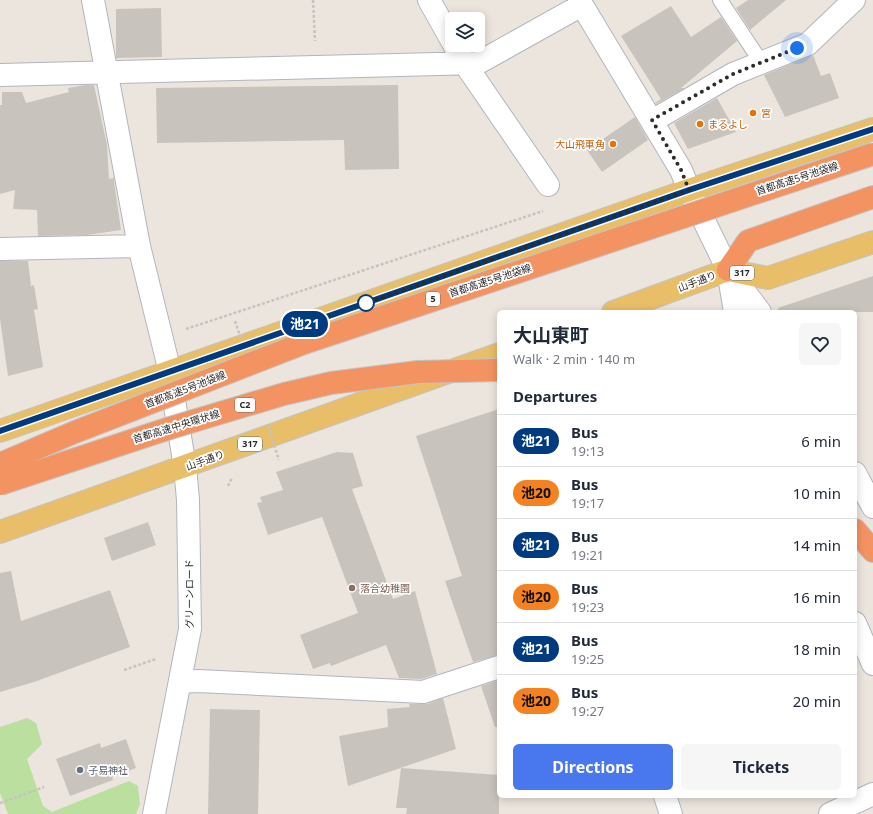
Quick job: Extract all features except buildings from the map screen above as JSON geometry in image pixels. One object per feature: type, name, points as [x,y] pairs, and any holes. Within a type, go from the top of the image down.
[{"type":"highway","name":"首都高速5号池袋線","points":[[0,452],[71,423],[302,338],[873,146]]},
{"type":"highway","name":"首都高速5号池袋線","points":[[0,464],[74,432],[304,343],[873,154]]},
{"type":"highway","points":[[728,270],[748,241],[873,197]]},
{"type":"highway","name":"首都高速中央環状線","points":[[0,472],[227,401],[288,384],[329,375],[373,369],[418,365],[497,362]]},
{"type":"highway","name":"首都高速中央環状線","points":[[0,484],[170,428],[318,386],[418,372],[497,370]]},
{"type":"highway","points":[[857,519],[873,536]]},
{"type":"highway","points":[[857,532],[873,551]]},
{"type":"main road","points":[[1,430],[689,190],[873,128]]},
{"type":"main road","name":"山手通り","points":[[618,310],[728,270],[768,278],[873,242]]},
{"type":"main road","name":"山手通り","points":[[0,532],[497,355]]},
{"type":"street","name":"グリーンロード","points":[[93,0],[139,246],[170,372],[185,467],[188,500],[190,630],[154,814]]},
{"type":"street","points":[[429,0],[445,29]]},
{"type":"street","points":[[652,120],[733,74],[808,44],[854,0]]},
{"type":"street","points":[[0,75],[478,63],[581,2],[681,170],[689,190],[728,270],[758,310]]},
{"type":"street","points":[[458,52],[548,185]]},
{"type":"street","points":[[0,249],[139,246]]},
{"type":"street","points":[[728,270],[735,310]]},
{"type":"street","points":[[857,477],[868,502]]},
{"type":"street","points":[[857,628],[873,664]]},
{"type":"street","points":[[180,682],[205,681],[423,692],[497,668]]},
{"type":"street","points":[[830,814],[873,794]]},
{"type":"street","points":[[666,798],[671,814]]},
{"type":"lane","points":[[720,0],[761,62]]},
{"type":"path","points":[[313,0],[315,68]]},
{"type":"path","points":[[162,337],[545,210]]},
{"type":"path","points":[[228,486],[232,478]]},
{"type":"path","points":[[124,670],[156,659]]},
{"type":"path","points":[[0,803],[44,787]]},
{"type":"green space","points":[[27,718],[36,723],[42,744],[27,759],[43,806],[52,812],[129,781],[138,786],[140,804],[136,814],[8,814],[0,793],[0,727]]},
{"type":"bus line","name":"池21","points":[[0,431],[689,190],[873,129]]},
{"type":"place","name":"宮","points":[[753,113]]},
{"type":"place","name":"まるよし","points":[[700,124]]},
{"type":"place","name":"大山飛車角","points":[[613,144]]},
{"type":"place","name":"落合幼稚園","points":[[352,588]]},
{"type":"place","name":"子易神社","points":[[80,770]]},
{"type":"route","points":[[366,303],[361,305],[689,190],[681,170],[652,120],[733,74],[797,48]]}]
